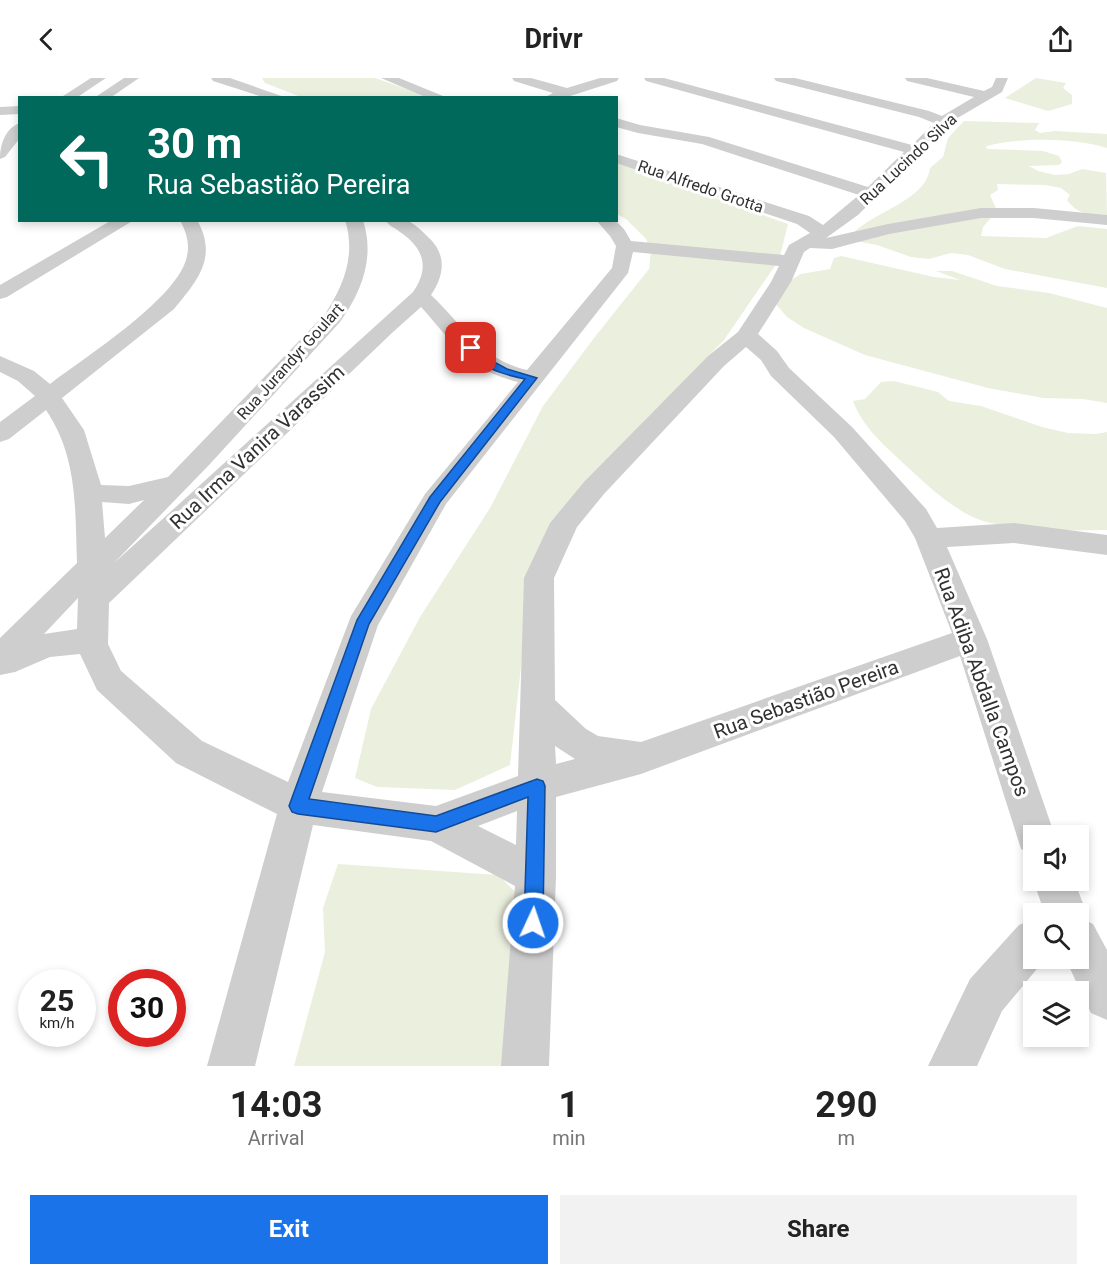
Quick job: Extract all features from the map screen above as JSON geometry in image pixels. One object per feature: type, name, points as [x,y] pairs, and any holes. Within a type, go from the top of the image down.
[{"type":"street","points":[[69,96],[100,78]]},
{"type":"street","points":[[103,96],[134,78]]},
{"type":"street","points":[[217,78],[276,96]]},
{"type":"street","points":[[250,78],[259,89]]},
{"type":"street","points":[[387,78],[436,96]]},
{"type":"street","points":[[518,78],[565,93]]},
{"type":"street","points":[[555,96],[613,78]]},
{"type":"street","points":[[650,78],[914,150]]},
{"type":"street","points":[[780,78],[946,120]]},
{"type":"street","points":[[911,78],[987,96]]},
{"type":"street","name":"Rua Lucindo Silva","points":[[814,239],[871,193],[946,120],[997,89],[1002,78]]},
{"type":"street","points":[[0,111],[18,110]]},
{"type":"street","points":[[618,123],[638,129],[704,140],[871,193]]},
{"type":"street","points":[[8,148],[18,130]]},
{"type":"street","name":"Rua Alfredo Grotta","points":[[618,159],[803,220],[817,229],[814,239],[792,241],[796,228],[785,215]]},
{"type":"street","points":[[625,246],[814,239],[832,244],[888,229],[981,213],[1034,213],[1107,220]]},
{"type":"street","name":"Rua Lucindo Silva","points":[[803,220],[830,222],[814,239]]},
{"type":"street","points":[[0,293],[123,222]]},
{"type":"street","points":[[0,434],[167,304],[185,283],[195,266],[199,248],[196,232],[189,222]]},
{"type":"street","name":"Rua Jurandyr Goulart","points":[[0,662],[37,619],[93,584],[177,483],[333,318],[350,292],[358,266],[361,243],[355,222]]},
{"type":"street","name":"Rua Irma Vanira Varassim","points":[[93,584],[421,296],[432,273],[434,260],[429,248],[418,235],[396,222]]},
{"type":"street","points":[[231,1066],[298,806],[362,624],[435,500],[621,269],[625,246],[618,233],[606,222]]},
{"type":"street","points":[[525,1066],[536,876],[539,578],[564,523],[594,488],[716,361],[738,343],[814,239]]},
{"type":"street","points":[[421,296],[480,358],[504,371],[532,378]]},
{"type":"street","name":"Rua Adiba Abdalla Campos","points":[[738,343],[779,371],[843,432],[916,516],[929,538],[971,639],[1031,825]]},
{"type":"street","name":"Rua Sebastião Pereira","points":[[0,363],[26,376],[49,396],[72,430],[87,480],[93,584],[92,644],[109,680],[189,752],[298,806],[436,824],[537,786],[641,758],[971,639]]},
{"type":"street","points":[[88,493],[129,495],[177,483]]},
{"type":"street","points":[[929,538],[1014,533],[1107,545]]},
{"type":"street","name":"Rua Jurandyr Goulart","points":[[0,662],[57,642],[77,640],[92,644]]},
{"type":"street","name":"Rua Sebastião Pereira","points":[[538,706],[573,740],[592,751],[641,758]]},
{"type":"street","points":[[436,824],[536,876]]},
{"type":"street","points":[[952,1066],[986,995],[1023,956]]},
{"type":"street","points":[[1089,966],[1107,997]]},
{"type":"green space","points":[[262,78],[375,78],[427,96],[298,96],[265,83]]},
{"type":"green space","points":[[1036,78],[1066,83],[1063,88],[1072,95],[1072,104],[1048,111],[1005,98]]},
{"type":"green space","points":[[964,121],[1039,123],[1035,130],[1040,133],[1055,131],[1107,134],[1107,148],[1079,142],[1047,140],[1015,141],[987,146],[988,149],[1043,151],[1059,156],[1062,162],[1059,165],[1029,166],[1055,175],[1069,174],[1082,169],[1106,173],[1107,216],[1090,215],[1075,208],[1067,200],[1070,195],[1061,188],[1045,185],[997,184],[998,190],[990,195],[997,211],[983,227],[981,236],[1046,238],[1078,226],[1107,229],[1107,288],[1005,269],[968,255],[951,253],[929,259],[911,257],[877,245],[855,241],[851,236],[860,228],[919,190],[930,168],[943,157],[948,138]]},
{"type":"green space","points":[[618,163],[788,224],[779,260],[724,340],[647,418],[556,522],[526,595],[510,765],[455,790],[377,787],[355,778],[371,709],[420,617],[490,508],[543,406],[649,269],[651,250],[646,239],[626,219],[618,215]]},
{"type":"green space","points":[[841,256],[934,277],[960,280],[936,271],[952,271],[997,286],[1049,293],[1107,308],[1107,403],[1083,399],[1043,398],[988,388],[865,355],[804,328],[787,317],[775,303],[784,284],[801,274],[830,269],[834,258]]},
{"type":"green space","points":[[894,381],[938,392],[949,401],[981,406],[1042,427],[1068,433],[1107,432],[1107,530],[1045,530],[1013,527],[983,521],[961,511],[920,479],[867,427],[857,410],[853,401],[865,399],[881,382]]},
{"type":"green space","points":[[338,864],[498,875],[529,905],[515,1066],[294,1066],[325,952],[323,908]]},
{"type":"route","points":[[471,348],[480,358],[504,371],[532,378],[435,500],[362,624],[298,806],[436,824],[537,786],[533,923]]}]
